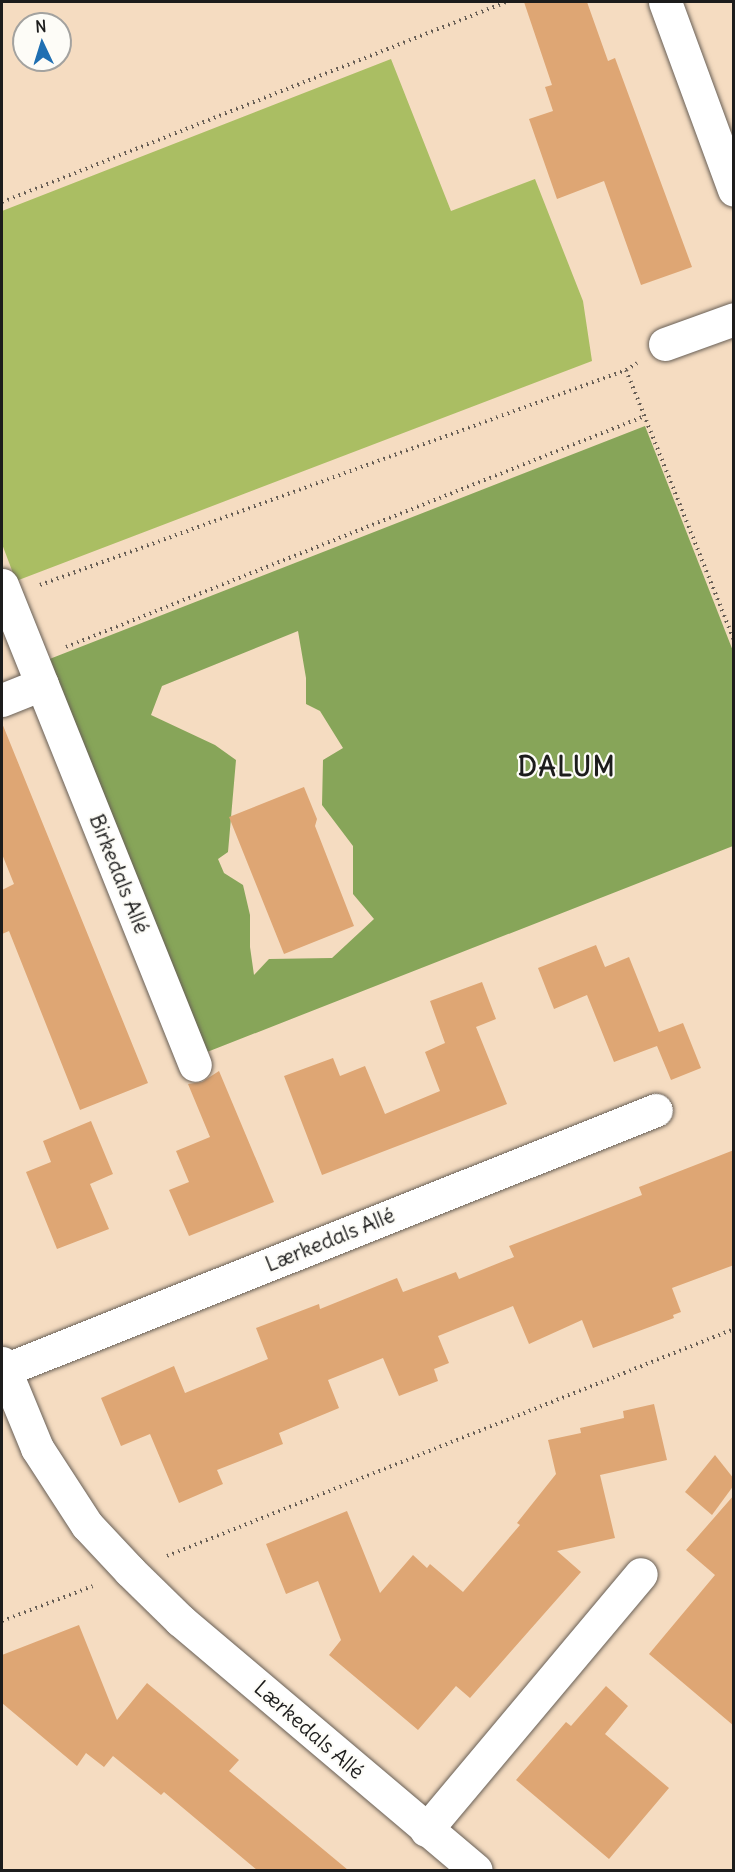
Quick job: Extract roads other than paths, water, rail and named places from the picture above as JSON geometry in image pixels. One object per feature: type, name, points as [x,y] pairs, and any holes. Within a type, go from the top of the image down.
[{"type":"street","points":[[665,2],[734,190]]},
{"type":"street","points":[[665,344],[734,320]]},
{"type":"street","name":"Birkedals Allé","points":[[4,591],[195,1065]]},
{"type":"street","points":[[2,700],[38,672]]},
{"type":"street","name":"Lærkedals Allé","points":[[476,1870],[180,1620],[130,1571],[87,1525],[37,1448],[2,1368],[656,1110]]},
{"type":"street","points":[[426,1830],[641,1574]]},
{"type":"district","name":"DALUM","points":[[567,767]]}]
